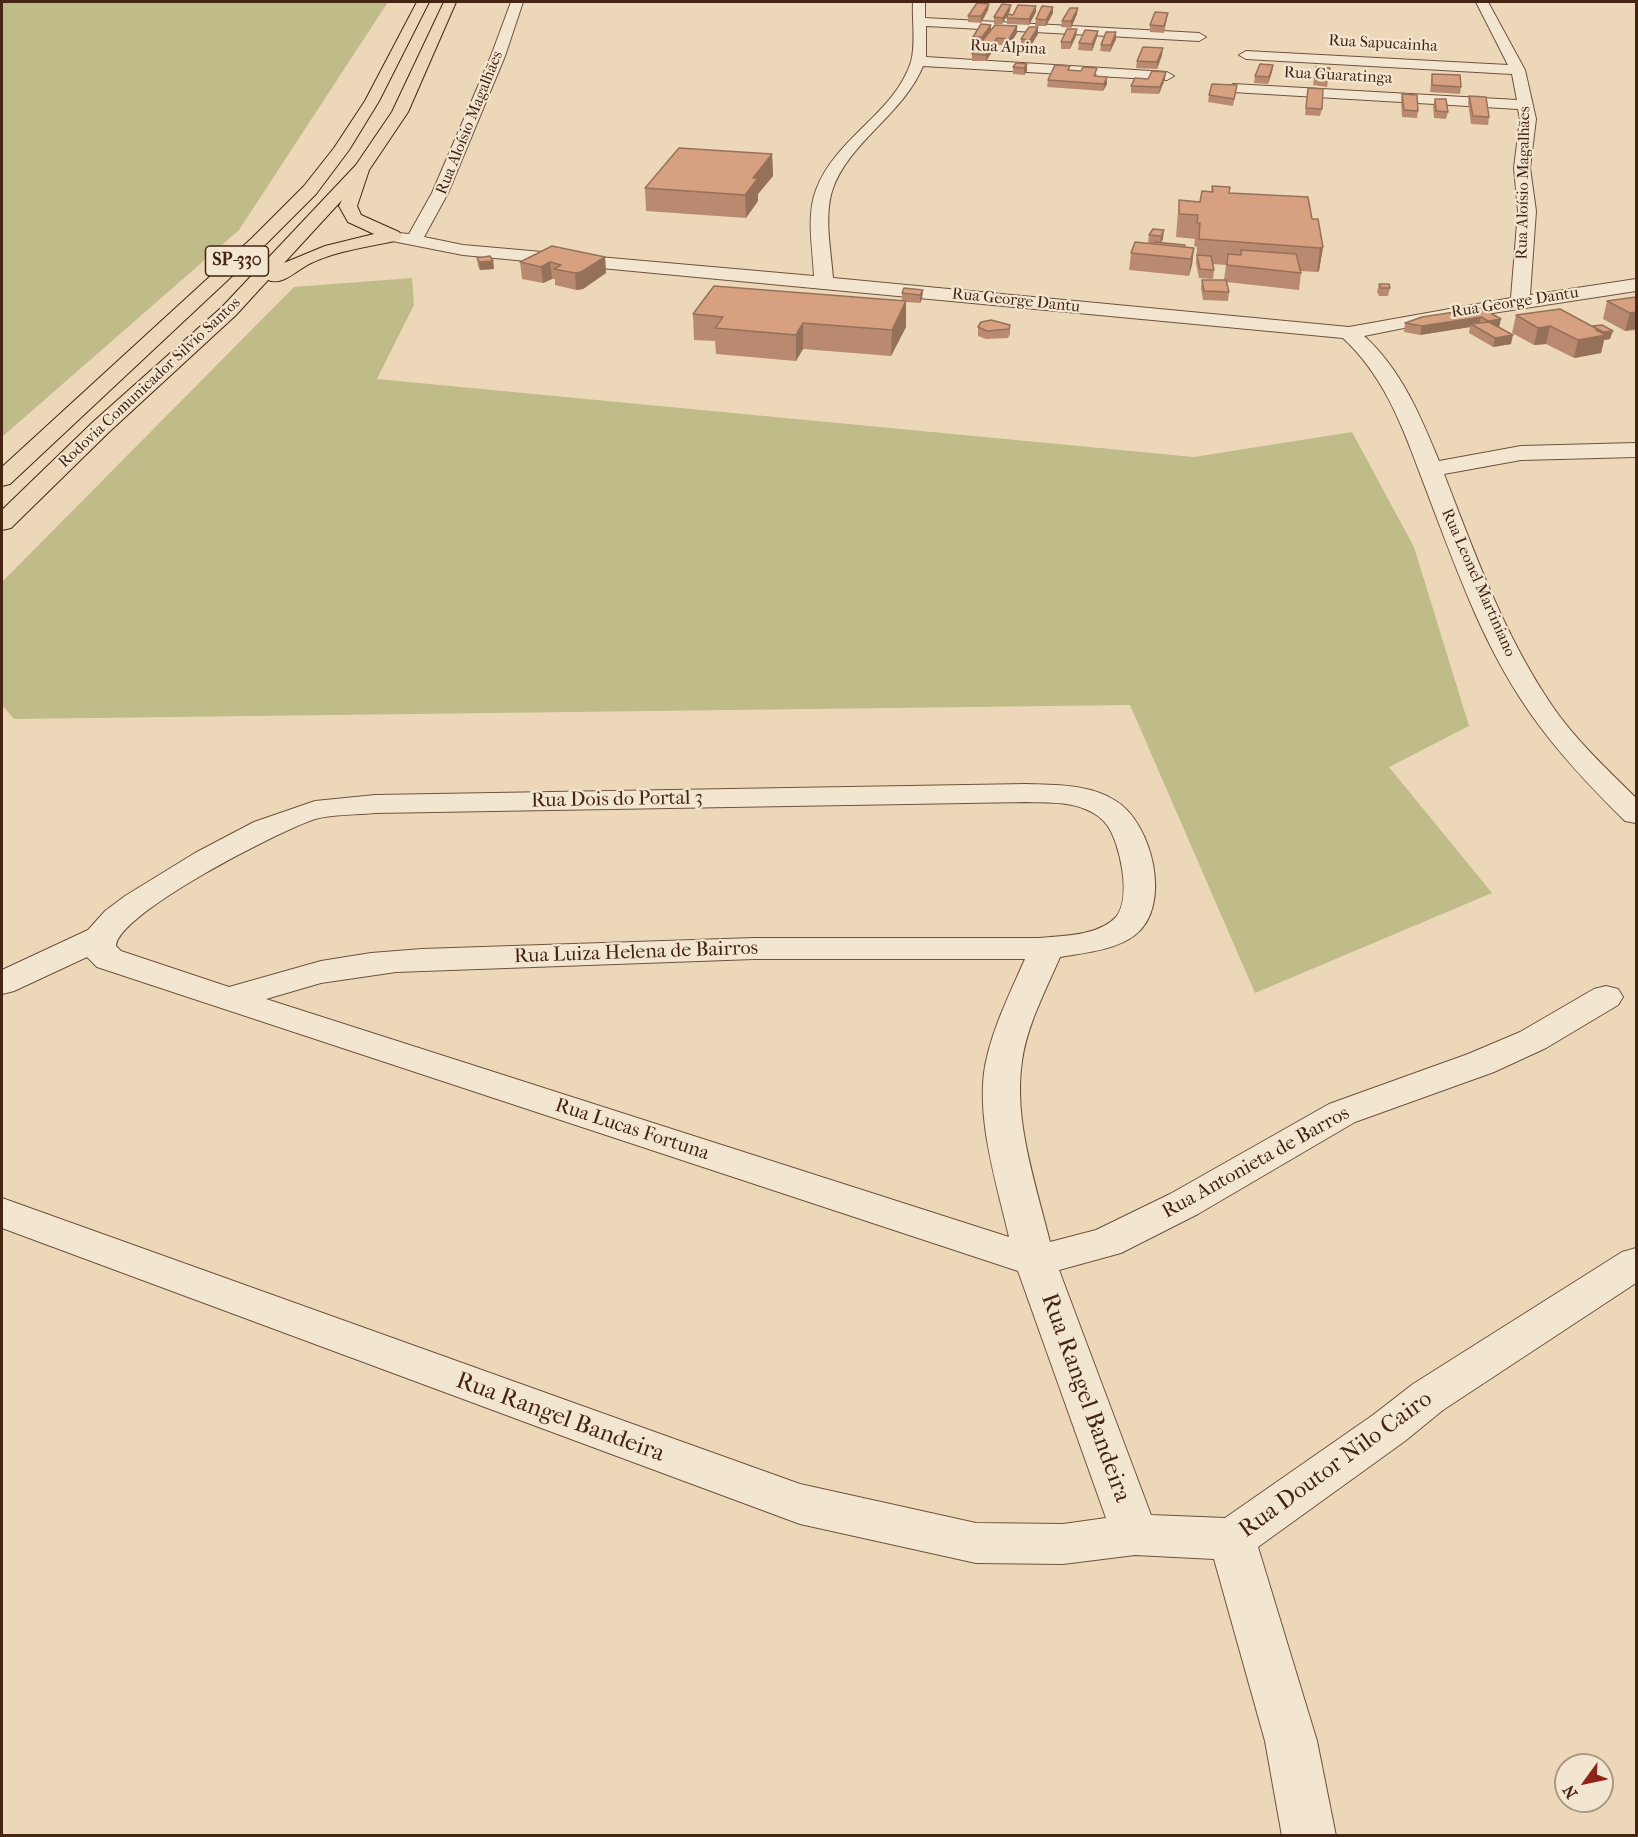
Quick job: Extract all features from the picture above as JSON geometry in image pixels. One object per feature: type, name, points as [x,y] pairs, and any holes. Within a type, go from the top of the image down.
[{"type":"highway","name":"Rodovia Comunicador Silvio Santos","points":[[2,479],[258,242],[310,189],[341,150],[372,100],[423,2]]},
{"type":"highway","name":"Rodovia Comunicador Silvio Santos","points":[[2,523],[101,427],[236,304],[362,168],[400,112],[450,2]]},
{"type":"highway","points":[[362,168],[348,206],[354,219],[393,236]]},
{"type":"highway","points":[[236,304],[302,258],[336,247],[393,236]]},
{"type":"street","name":"Rua Aloísio Magalhães","points":[[414,239],[431,218],[517,2]]},
{"type":"street","points":[[824,282],[820,209],[824,190],[832,172],[891,109],[918,61],[919,2]]},
{"type":"street","name":"Rua Aloísio Magalhães","points":[[1482,2],[1518,70],[1528,119],[1522,168],[1527,211],[1520,302]]},
{"type":"street","points":[[919,22],[1199,37]]},
{"type":"street","name":"Rua Sapucainha","points":[[1246,55],[1518,70]]},
{"type":"street","name":"Rua Alpina","points":[[918,61],[1167,76]]},
{"type":"street","name":"Rua Guaratinga","points":[[1233,88],[1526,105]]},
{"type":"street","name":"Rua George Dantu","points":[[393,236],[463,250],[1295,326],[1349,333],[1411,320],[1636,285]]},
{"type":"street","name":"Rua Leonel Martiniano","points":[[1349,333],[1367,350],[1406,411],[1462,552],[1531,696],[1574,755],[1636,814]]},
{"type":"street","points":[[1430,470],[1521,453],[1636,450]]},
{"type":"street","name":"Rua Dois do Portal 3","points":[[99,938],[130,908],[190,868],[265,828],[310,811],[375,804],[1026,793],[1076,796],[1098,803],[1114,814],[1124,826],[1132,849],[1140,888],[1136,913],[1125,927],[1102,937],[1047,948]]},
{"type":"street","points":[[2,983],[99,938],[99,949],[109,959],[229,998]]},
{"type":"street","name":"Rua Luiza Helena de Bairros","points":[[229,998],[321,972],[383,962],[740,948],[1047,948]]},
{"type":"street","name":"Rua Rangel Bandeira","points":[[1047,948],[1013,1030],[1004,1059],[1000,1091],[1007,1143],[1035,1261],[1135,1535]]},
{"type":"street","name":"Rua Antonieta de Barros","points":[[1035,1261],[1107,1242],[1184,1204],[1342,1113],[1533,1040],[1606,997]]},
{"type":"street","name":"Rua Lucas Fortuna","points":[[229,998],[1035,1261]]},
{"type":"street","name":"Rua Rangel Bandeira","points":[[2,1214],[800,1504],[976,1543],[1063,1544],[1135,1535],[1232,1539]]},
{"type":"street","name":"Rua Doutor Nilo Cairo","points":[[1309,1836],[1291,1741],[1232,1539],[1389,1428],[1428,1397],[1636,1263]]},
{"type":"shaded area","points":[[2,2],[388,2],[239,230],[2,437]]},
{"type":"shaded area","points":[[412,278],[414,305],[377,379],[1194,457],[1352,432],[1414,547],[1469,726],[1389,767],[1492,893],[1255,993],[1130,705],[14,719],[2,705],[2,582],[294,287]]},
{"type":"building","points":[[977,3],[989,4],[981,16],[968,16]]},
{"type":"building","points":[[1002,4],[1011,5],[1003,18],[994,17]]},
{"type":"building","points":[[1018,5],[1036,6],[1029,19],[1007,18],[1008,14],[1013,15]]},
{"type":"building","points":[[1042,6],[1053,7],[1046,20],[1036,19]]},
{"type":"building","points":[[1070,8],[1078,8],[1071,21],[1062,21]]},
{"type":"building","points":[[1155,12],[1168,13],[1164,26],[1150,25]]},
{"type":"building","points":[[981,24],[991,25],[982,37],[973,37]]},
{"type":"building","points":[[995,25],[1017,26],[1009,39],[997,38],[986,55],[972,54]]},
{"type":"building","points":[[1029,27],[1038,27],[1030,40],[1021,39]]},
{"type":"building","points":[[1067,29],[1077,29],[1071,42],[1061,42]]},
{"type":"building","points":[[1085,30],[1098,31],[1092,44],[1079,43]]},
{"type":"building","points":[[1106,32],[1116,32],[1111,45],[1101,45]]},
{"type":"building","points":[[1143,47],[1163,48],[1157,62],[1137,61]]},
{"type":"building","points":[[1016,63],[1027,64],[1024,68],[1013,67]]},
{"type":"building","points":[[1260,64],[1273,65],[1269,77],[1255,76]]},
{"type":"building","points":[[1055,65],[1070,66],[1068,70],[1081,71],[1083,67],[1097,68],[1094,76],[1107,77],[1104,84],[1048,80]]},
{"type":"building","points":[[1316,67],[1330,68],[1328,80],[1314,78]]},
{"type":"building","points":[[1152,71],[1166,72],[1160,87],[1131,86],[1135,78],[1148,79]]},
{"type":"building","points":[[1432,74],[1460,75],[1461,87],[1432,85]]},
{"type":"building","points":[[1212,84],[1237,85],[1234,99],[1209,95]]},
{"type":"building","points":[[1308,88],[1323,89],[1322,109],[1306,108]]},
{"type":"building","points":[[1402,94],[1417,95],[1418,111],[1404,110]]},
{"type":"building","points":[[1469,96],[1486,97],[1489,117],[1473,116]]},
{"type":"building","points":[[1435,99],[1446,99],[1448,112],[1436,111]]},
{"type":"building","points":[[679,148],[772,154],[753,178],[758,178],[745,195],[645,188]]},
{"type":"building","points":[[1212,186],[1230,187],[1229,193],[1308,197],[1312,219],[1318,219],[1323,247],[1199,239],[1198,215],[1179,214],[1179,200],[1200,202],[1202,191],[1213,192]]},
{"type":"building","points":[[1153,229],[1164,230],[1161,236],[1149,235]]},
{"type":"building","points":[[1135,242],[1194,248],[1191,259],[1131,253]]},
{"type":"building","points":[[1155,242],[1185,245],[1184,247],[1155,244]]},
{"type":"building","points":[[552,246],[605,257],[581,272],[575,273],[554,269],[561,265],[550,262],[541,267],[520,262]]},
{"type":"building","points":[[1241,250],[1296,254],[1301,273],[1227,265],[1228,254],[1241,255]]},
{"type":"building","points":[[1197,255],[1211,256],[1214,270],[1200,269]]},
{"type":"building","points":[[490,256],[493,261],[479,262],[477,258]]},
{"type":"building","points":[[1202,280],[1226,280],[1229,292],[1204,291]]},
{"type":"building","points":[[1379,284],[1389,284],[1390,288],[1381,288]]},
{"type":"building","points":[[714,286],[906,301],[892,330],[803,323],[796,335],[715,328],[723,317],[693,314]]},
{"type":"building","points":[[904,288],[923,290],[920,295],[902,293]]},
{"type":"building","points":[[1636,297],[1636,312],[1630,313],[1607,301]]},
{"type":"building","points":[[1481,308],[1501,319],[1488,321],[1481,317],[1422,326],[1405,323],[1422,317]]},
{"type":"building","points":[[1560,309],[1606,335],[1578,340],[1550,326],[1538,328],[1516,315]]},
{"type":"building","points":[[991,320],[1010,325],[1009,329],[987,331],[978,327],[981,322]]},
{"type":"building","points":[[1489,322],[1513,335],[1495,338],[1471,324]]},
{"type":"building","points":[[1602,325],[1613,331],[1603,332],[1592,326]]}]
